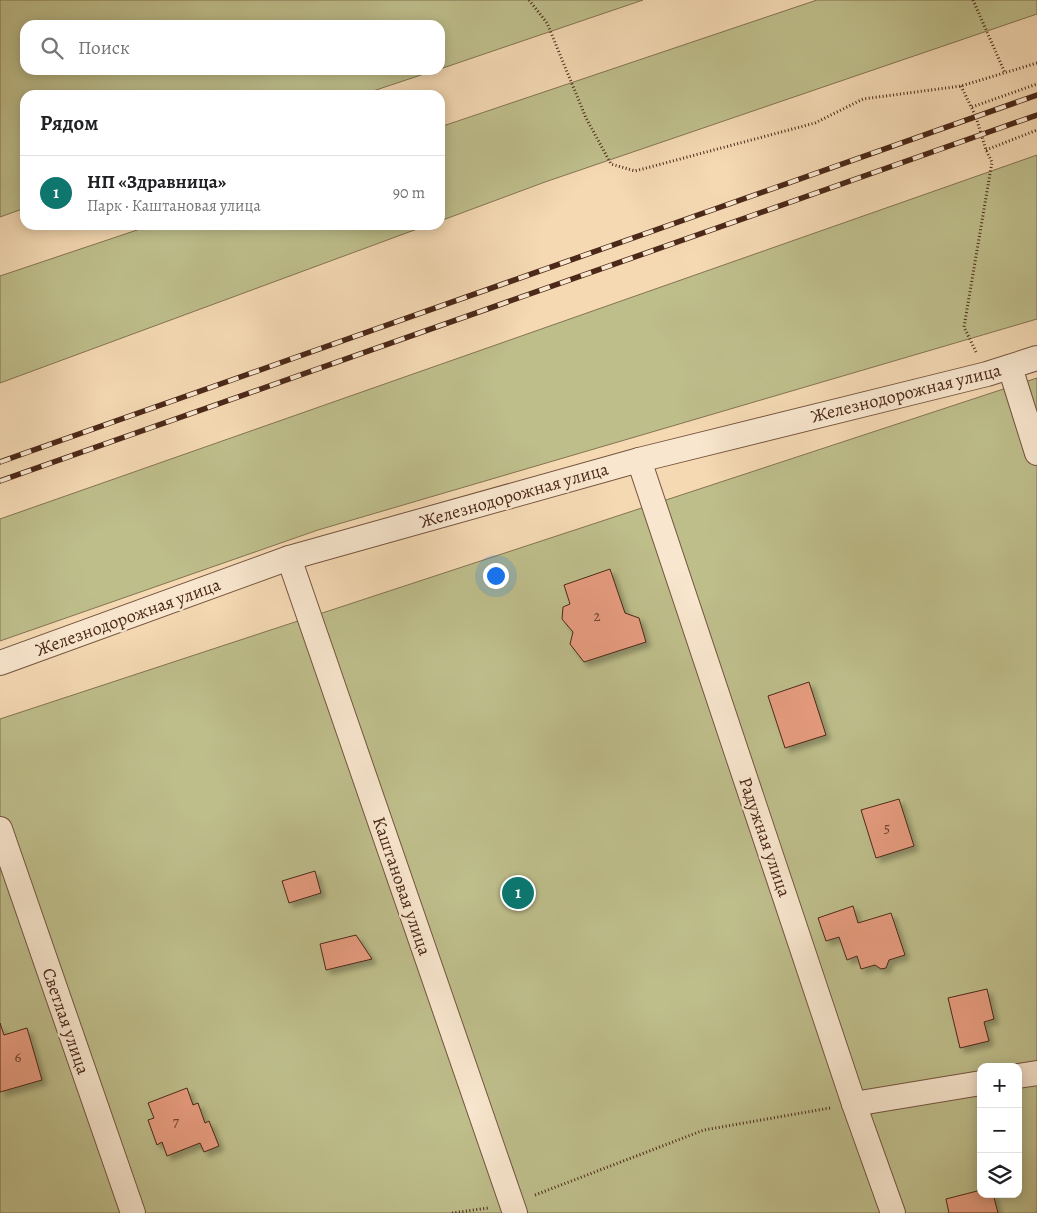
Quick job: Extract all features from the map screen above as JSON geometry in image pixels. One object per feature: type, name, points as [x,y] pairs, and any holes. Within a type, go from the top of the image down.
[{"type":"street","name":"Железнодорожная улица","points":[[0,663],[290,558],[638,460],[987,374],[1037,358]]},
{"type":"street","points":[[1010,367],[1037,453]]},
{"type":"street","name":"Радужная улица","points":[[638,460],[854,1104],[893,1213]]},
{"type":"street","name":"Каштановая улица","points":[[290,558],[514,1209]]},
{"type":"street","name":"Светлая улица","points":[[0,829],[133,1213]]},
{"type":"street","points":[[1022,1075],[1037,1073]]},
{"type":"street","points":[[854,1104],[977,1084]]},
{"type":"path","points":[[530,0],[547,23],[586,118],[611,164],[635,171],[815,123],[862,99],[962,86],[1037,63]]},
{"type":"path","points":[[973,0],[1005,73]]},
{"type":"path","points":[[972,107],[1037,84]]},
{"type":"path","points":[[962,86],[972,107],[986,150],[992,162],[964,326],[987,374]]},
{"type":"path","points":[[986,150],[1037,130]]},
{"type":"path","points":[[452,1213],[514,1209],[704,1130],[854,1104]]},
{"type":"green space","points":[[0,0],[643,0],[445,67],[445,20],[20,20],[20,75],[421,75],[376,90],[20,90],[20,210],[0,217]]},
{"type":"green space","points":[[817,0],[1037,0],[1037,14],[545,182],[445,219],[445,125]]},
{"type":"green space","points":[[1037,155],[1037,319],[318,530],[0,641],[0,519]]},
{"type":"green space","points":[[137,230],[414,230],[0,383],[0,276]]},
{"type":"green space","points":[[1037,378],[1037,1213],[0,1213],[0,719]]},
{"type":"building","points":[[610,569],[625,613],[639,618],[646,642],[584,662],[570,644],[573,632],[562,619],[563,607],[570,604],[564,585]]},
{"type":"building","points":[[809,682],[826,735],[785,748],[768,696]]},
{"type":"building","points":[[899,799],[914,846],[876,858],[861,810]]},
{"type":"building","points":[[315,871],[321,893],[289,903],[282,881]]},
{"type":"building","points":[[853,906],[858,923],[891,913],[905,955],[889,960],[886,968],[881,969],[875,965],[861,969],[857,956],[847,960],[839,937],[826,941],[818,918]]},
{"type":"building","points":[[356,935],[372,959],[326,970],[320,944]]},
{"type":"building","points":[[987,989],[994,1019],[984,1022],[989,1041],[960,1048],[948,998]]},
{"type":"building","points":[[0,1023],[4,1035],[27,1028],[42,1080],[0,1092]]},
{"type":"building","points":[[187,1088],[193,1105],[198,1103],[205,1123],[209,1121],[219,1146],[204,1152],[200,1143],[167,1156],[162,1142],[157,1145],[148,1120],[154,1118],[148,1103]]},
{"type":"building","points":[[977,1191],[977,1198],[994,1198],[998,1213],[949,1213],[946,1199]]},
{"type":"railway","points":[[0,462],[1037,95]]},
{"type":"railway","points":[[0,481],[1037,115]]},
{"type":"place","name":"НП «Здравница»","points":[[518,893]]}]
